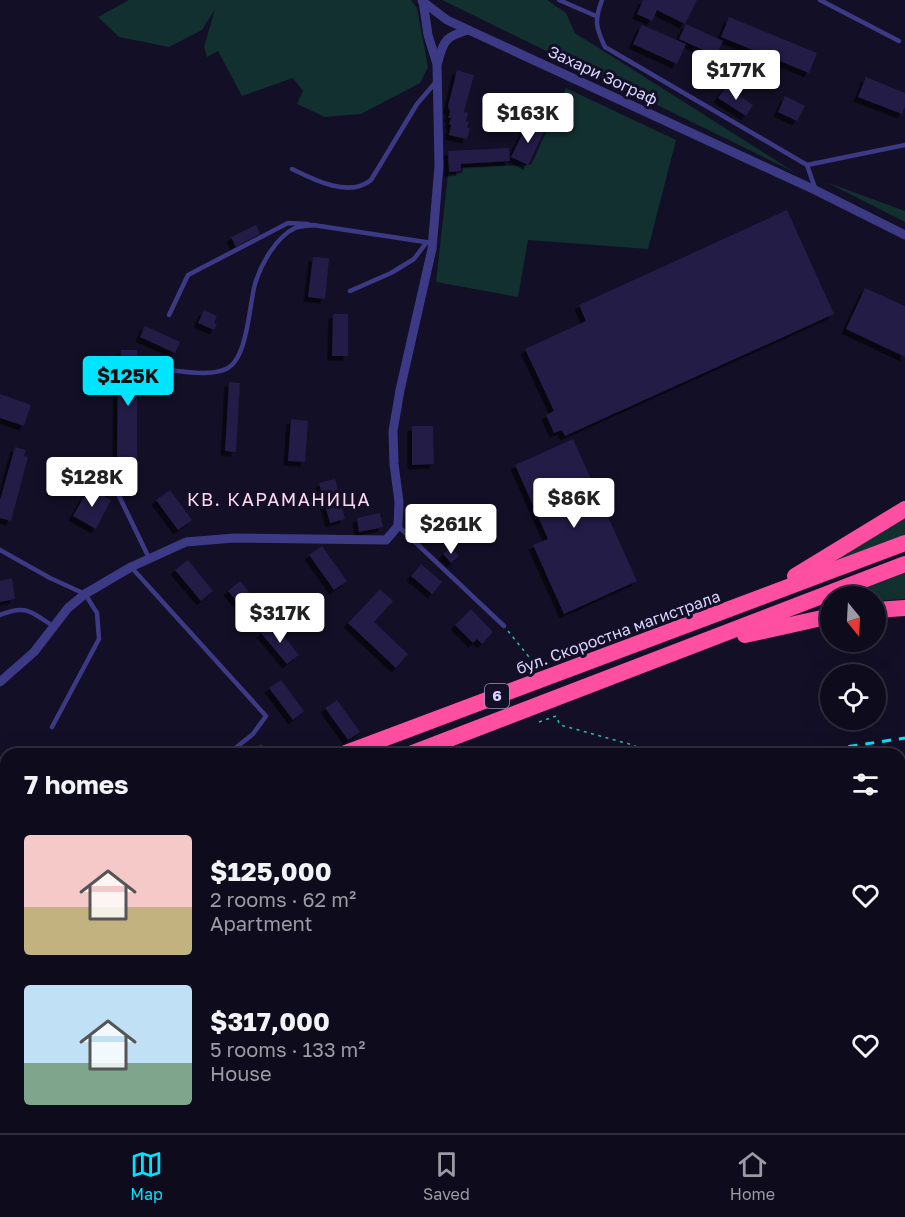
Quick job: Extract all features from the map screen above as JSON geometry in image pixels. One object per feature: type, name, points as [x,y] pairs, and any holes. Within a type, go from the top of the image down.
[{"type":"highway","points":[[761,597],[905,509]]},
{"type":"highway","name":"бул. Скоростна магистрала","points":[[359,748],[905,543]]},
{"type":"highway","name":"6","points":[[426,748],[905,564]]},
{"type":"highway","points":[[886,609],[905,608]]},
{"type":"highway","points":[[674,652],[820,619]]},
{"type":"street","name":"Захари Зограф","points":[[422,1],[447,20],[816,190],[905,235]]},
{"type":"street","points":[[422,1],[428,35],[437,64]]},
{"type":"street","points":[[0,682],[34,652],[68,608],[85,594],[148,558],[186,542],[234,538],[386,540],[398,526],[399,502],[393,431],[430,243],[439,166],[437,64],[442,46],[450,35],[468,30]]},
{"type":"lane","points":[[560,0],[596,16]]},
{"type":"lane","points":[[602,0],[596,16],[597,31],[605,47],[807,165],[816,190]]},
{"type":"lane","points":[[820,0],[899,41]]},
{"type":"lane","points":[[292,169],[321,183],[356,188],[364,186],[371,180],[421,98],[437,81]]},
{"type":"lane","points":[[807,165],[905,145]]},
{"type":"lane","points":[[169,315],[188,275],[288,223],[430,243]]},
{"type":"lane","points":[[147,367],[211,373],[227,369],[237,359],[245,333],[255,282],[279,239],[296,228],[313,225]]},
{"type":"lane","points":[[350,291],[414,259],[430,243]]},
{"type":"lane","points":[[105,467],[148,558]]},
{"type":"lane","points":[[398,526],[504,626]]},
{"type":"lane","points":[[0,550],[50,578],[85,594],[97,613],[99,639],[52,727]]},
{"type":"lane","points":[[131,567],[266,716],[253,734],[236,748]]},
{"type":"lane","points":[[0,615],[14,609],[29,610],[53,626]]},
{"type":"path","points":[[504,626],[529,657],[534,668]]},
{"type":"path","points":[[539,722],[556,716],[560,725],[639,748]]},
{"type":"green space","points":[[129,0],[411,0],[417,8],[428,67],[420,83],[361,114],[325,117],[297,104],[303,91],[293,78],[242,96],[218,51],[207,57],[204,47],[215,9],[202,30],[169,47],[119,37],[98,17]]},
{"type":"green space","points":[[442,0],[547,0],[566,13],[575,33],[796,173]]},
{"type":"green space","points":[[566,88],[676,140],[648,249],[528,240],[518,297],[436,282],[448,174],[462,173],[463,167],[531,165]]},
{"type":"green space","points":[[826,182],[905,211],[905,222]]},
{"type":"green space","points":[[905,518],[905,535],[814,569]]},
{"type":"green space","points":[[905,571],[905,599],[886,600],[886,586],[863,586]]},
{"type":"building","points":[[643,0],[697,0],[685,24],[657,10],[652,21],[637,14]]},
{"type":"building","points":[[729,17],[817,53],[809,73],[721,37]]},
{"type":"building","points":[[686,24],[723,41],[716,56],[679,39]]},
{"type":"building","points":[[642,25],[686,44],[677,64],[633,44]]},
{"type":"building","points":[[457,70],[474,75],[464,112],[468,113],[466,121],[469,122],[467,128],[470,128],[467,139],[449,135],[451,118],[448,118],[450,112],[448,106]]},
{"type":"building","points":[[866,77],[905,93],[905,107],[902,114],[858,97]]},
{"type":"building","points":[[726,87],[753,105],[746,116],[718,98]]},
{"type":"building","points":[[785,96],[805,106],[797,121],[778,112]]},
{"type":"building","points":[[528,122],[545,130],[528,165],[511,157]]},
{"type":"building","points":[[509,148],[510,161],[461,164],[461,171],[449,172],[448,151]]},
{"type":"building","points":[[787,210],[834,314],[565,436],[562,430],[554,433],[546,415],[554,411],[525,349],[586,321],[579,305]]},
{"type":"building","points":[[256,225],[260,234],[236,247],[231,237]]},
{"type":"building","points":[[313,257],[329,258],[325,299],[308,297]]},
{"type":"building","points":[[865,288],[905,306],[905,357],[846,329]]},
{"type":"building","points":[[204,310],[217,316],[214,330],[198,323]]},
{"type":"building","points":[[333,314],[348,314],[348,356],[332,356]]},
{"type":"building","points":[[145,326],[180,342],[175,353],[140,337]]},
{"type":"building","points":[[121,350],[137,350],[137,460],[117,460],[118,369],[121,369]]},
{"type":"building","points":[[229,382],[240,383],[236,452],[225,451]]},
{"type":"building","points":[[0,394],[31,405],[24,426],[0,418]]},
{"type":"building","points":[[291,419],[308,421],[305,462],[288,461]]},
{"type":"building","points":[[412,426],[433,426],[434,464],[412,465]]},
{"type":"building","points":[[573,439],[637,581],[564,614],[533,545],[548,539],[515,465]]},
{"type":"building","points":[[15,447],[26,450],[24,456],[28,457],[11,521],[0,518],[0,500]]},
{"type":"building","points":[[335,479],[345,519],[330,523],[319,483]]},
{"type":"building","points":[[89,488],[111,500],[96,529],[73,516]]},
{"type":"building","points":[[170,490],[192,520],[178,530],[156,500]]},
{"type":"building","points":[[380,513],[383,527],[359,532],[357,518]]},
{"type":"building","points":[[322,546],[347,581],[334,590],[309,555]]},
{"type":"building","points":[[451,547],[459,556],[451,563],[443,554]]},
{"type":"building","points":[[188,560],[213,591],[201,601],[175,570]]},
{"type":"building","points":[[421,564],[442,582],[432,594],[411,576]]},
{"type":"building","points":[[12,578],[15,599],[0,602],[0,581]]},
{"type":"building","points":[[240,581],[266,612],[254,622],[228,591]]},
{"type":"building","points":[[380,589],[393,601],[374,622],[408,654],[396,668],[348,623]]},
{"type":"building","points":[[471,609],[493,632],[482,644],[477,639],[473,643],[455,625]]},
{"type":"building","points":[[273,623],[299,655],[287,664],[261,633]]},
{"type":"building","points":[[281,680],[304,711],[293,720],[269,688]]},
{"type":"building","points":[[337,700],[360,732],[348,740],[325,708]]},
{"type":"building","points":[[262,744],[264,748],[251,748]]},
{"type":"railway","points":[[838,748],[905,738]]},
{"type":"district","name":"КВ. КАРАМАНИЦА","points":[[279,500]]}]
